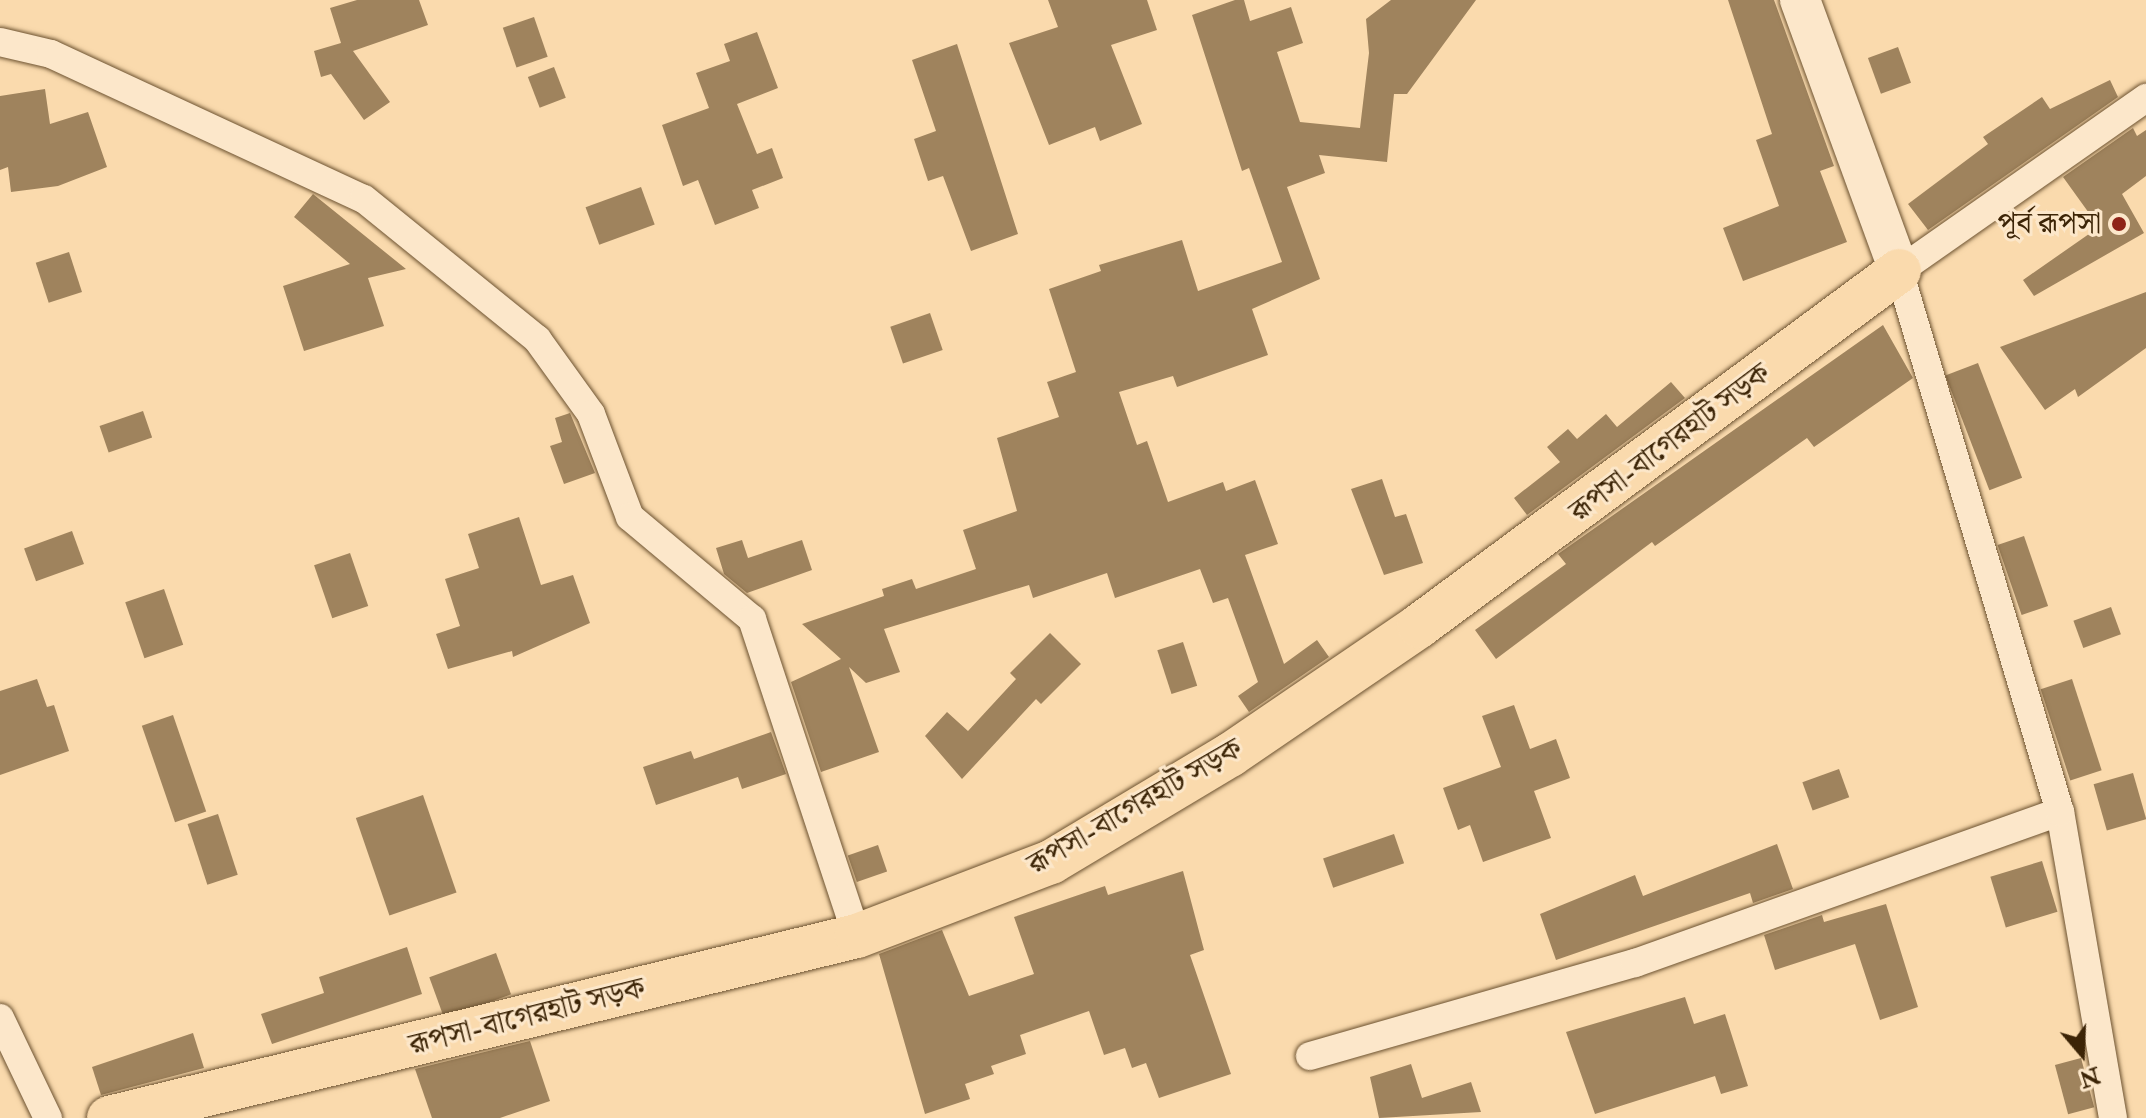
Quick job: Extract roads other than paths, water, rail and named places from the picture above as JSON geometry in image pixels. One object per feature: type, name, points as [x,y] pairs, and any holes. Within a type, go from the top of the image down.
[{"type":"main road","points":[[1800,0],[1899,271]]},
{"type":"main road","name":"রূপসা-বাগেরহাট সড়ক","points":[[109,1118],[857,936],[1051,862],[1230,755],[1663,450],[1899,271]]},
{"type":"street","points":[[0,42],[51,54],[364,199],[537,339],[591,414],[630,517],[752,619],[857,936]]},
{"type":"street","points":[[2113,1118],[2060,812],[1899,271],[2146,98]]},
{"type":"street","points":[[1310,1056],[1635,963],[2060,812]]},
{"type":"street","points":[[0,1018],[48,1118]]},
{"type":"place","name":"পূর্ব রূপসা","points":[[2119,224]]}]
